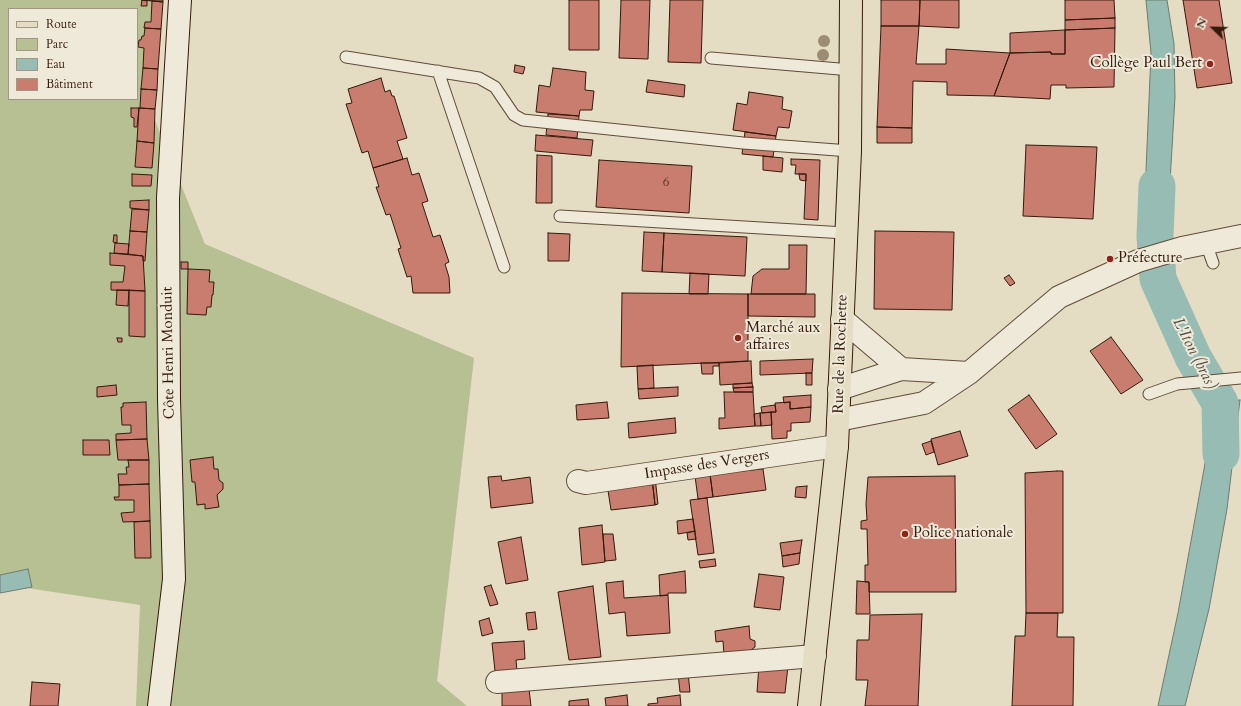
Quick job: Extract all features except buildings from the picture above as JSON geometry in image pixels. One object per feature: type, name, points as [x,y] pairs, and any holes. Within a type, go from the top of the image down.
[{"type":"main road","name":"Rue de la Rochette","points":[[810,706],[837,446],[845,233],[850,151],[851,0]]},
{"type":"street","name":"Côte Henri Monduit","points":[[159,706],[174,579],[169,399],[168,198],[180,0]]},
{"type":"street","points":[[838,420],[924,403],[969,373],[1059,297],[1138,261],[1182,248],[1241,236]]},
{"type":"street","points":[[842,319],[901,369]]},
{"type":"street","points":[[840,389],[901,369],[969,373]]},
{"type":"street","name":"Impasse des Vergers","points":[[578,481],[586,483],[837,446]]},
{"type":"street","points":[[497,682],[815,656]]},
{"type":"lane","points":[[346,57],[479,78],[495,87],[514,115],[523,120],[744,143],[850,151]]},
{"type":"lane","points":[[711,58],[851,70]]},
{"type":"lane","points":[[438,71],[504,267]]},
{"type":"lane","points":[[560,216],[845,233]]},
{"type":"lane","points":[[1206,243],[1213,263]]},
{"type":"lane","points":[[1149,394],[1177,384],[1240,378]]},
{"type":"green space","points":[[0,0],[156,0],[154,118],[205,244],[474,358],[437,681],[467,706],[136,706],[140,605],[0,584]]},
{"type":"water","points":[[1146,0],[1167,0],[1174,44],[1175,97],[1167,233],[1143,241],[1151,53]]},
{"type":"water","points":[[1172,274],[1180,309],[1203,356],[1180,358],[1154,298],[1143,284]]},
{"type":"water","points":[[1240,400],[1227,509],[1209,609],[1185,706],[1158,706],[1178,613],[1208,447],[1209,426],[1205,405]]},
{"type":"water","points":[[28,569],[32,587],[0,593],[0,575]]},
{"type":"waterway","name":"L'Iton (bras)","points":[[1157,186],[1155,237],[1158,279],[1193,357],[1220,403],[1221,454]]},
{"type":"place","name":"Collège Paul Bert","points":[[1210,64]]},
{"type":"place","name":"Préfecture","points":[[1110,259]]},
{"type":"place","name":"Marché aux affaires","points":[[738,338]]},
{"type":"place","name":"Police nationale","points":[[905,534]]}]
